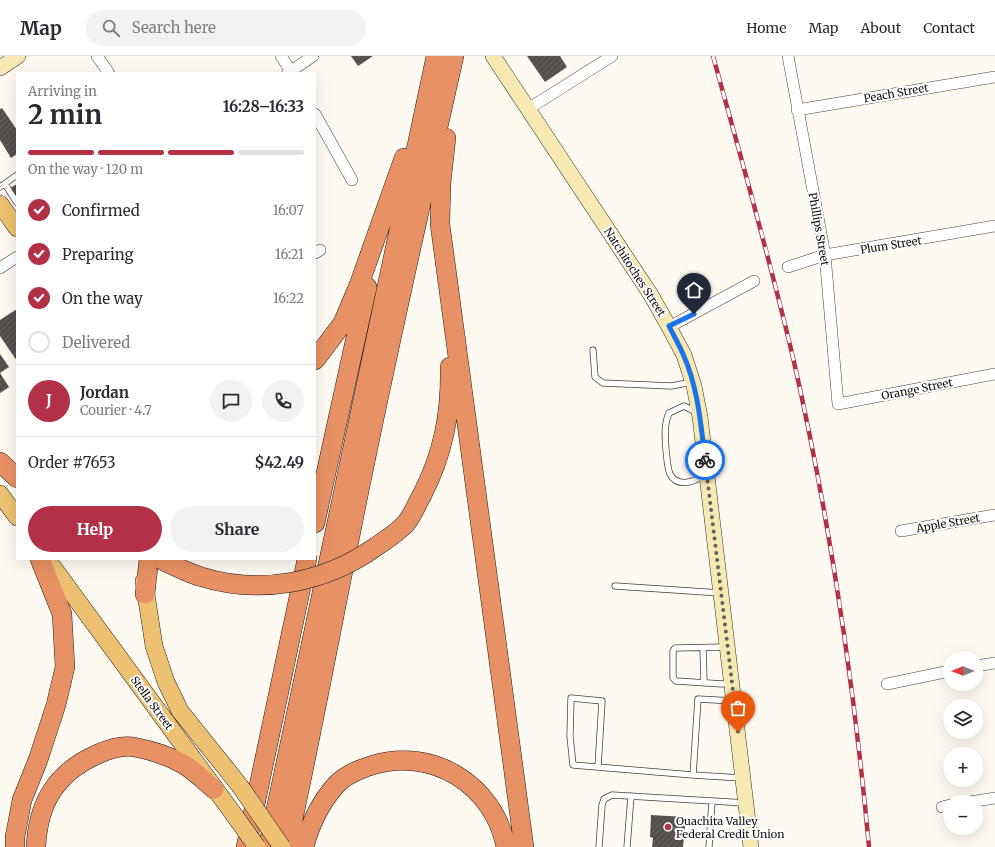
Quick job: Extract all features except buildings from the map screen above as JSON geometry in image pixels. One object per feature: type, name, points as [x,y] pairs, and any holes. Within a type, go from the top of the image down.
[{"type":"highway","points":[[162,560],[203,578],[257,586],[287,584],[314,577],[343,566],[365,554],[407,522],[432,477],[448,420],[450,389],[450,340],[440,224],[440,183],[454,56]]},
{"type":"highway","points":[[287,847],[314,725],[351,529],[401,290],[454,56]]},
{"type":"highway","points":[[316,359],[343,323],[359,284],[382,224],[434,63]]},
{"type":"highway","points":[[268,847],[434,63]]},
{"type":"highway","points":[[316,519],[382,224]]},
{"type":"highway","points":[[440,224],[524,847]]},
{"type":"highway","points":[[0,462],[16,477]]},
{"type":"highway","points":[[15,847],[15,837],[22,800],[38,760],[56,705],[65,667],[62,614],[40,560]]},
{"type":"highway","points":[[145,594],[149,560]]},
{"type":"highway","points":[[246,847],[307,560]]},
{"type":"highway","points":[[36,847],[42,812],[52,791],[69,770],[85,760],[111,748],[132,746],[183,764],[214,789]]},
{"type":"highway","points":[[304,847],[313,819],[336,785],[348,776],[367,767],[385,761],[402,760],[433,763],[459,776],[472,786],[494,813],[501,828],[506,847]]},
{"type":"main road","points":[[0,204],[16,224]]},
{"type":"main road","points":[[0,494],[16,516]]},
{"type":"main road","name":"Stella Street","points":[[48,560],[257,847]]},
{"type":"main road","name":"Stella Street","points":[[143,560],[145,594],[154,646],[166,682],[180,711],[240,786],[282,847]]},
{"type":"street","points":[[0,68],[18,56]]},
{"type":"street","points":[[97,56],[108,72]]},
{"type":"street","points":[[281,56],[291,72],[313,56]]},
{"type":"street","name":"Natchitoches Street","points":[[493,56],[651,295],[684,355],[700,417],[751,847]]},
{"type":"street","points":[[528,109],[612,56]]},
{"type":"street","name":"Phillips Street","points":[[788,56],[825,255],[838,404]]},
{"type":"street","name":"Peach Street","points":[[797,110],[995,77]]},
{"type":"street","points":[[316,116],[352,180]]},
{"type":"street","name":"Plum Street","points":[[788,267],[825,255],[995,226]]},
{"type":"street","points":[[0,268],[16,258]]},
{"type":"street","points":[[669,326],[754,281]]},
{"type":"street","name":"Orange Street","points":[[838,404],[995,374]]},
{"type":"street","name":"Apple Street","points":[[901,531],[995,515]]},
{"type":"street","points":[[983,665],[995,663]]},
{"type":"street","points":[[887,684],[943,672]]},
{"type":"street","points":[[983,800],[995,798]]},
{"type":"lane","points":[[16,176],[2,185],[16,201]]},
{"type":"lane","points":[[593,350],[595,377],[603,383],[671,386],[687,383],[691,378]]},
{"type":"lane","points":[[700,417],[693,410],[684,406],[669,413],[665,421],[668,466],[670,474],[675,480],[682,483],[696,481],[707,472]]},
{"type":"lane","points":[[615,586],[721,593]]},
{"type":"lane","points":[[728,648],[716,646],[703,648],[675,648],[673,651],[673,678],[676,681],[704,683],[723,684],[732,682]]},
{"type":"lane","points":[[703,648],[704,683]]},
{"type":"lane","points":[[598,767],[602,701],[571,698],[570,736],[573,765],[743,779]]},
{"type":"lane","points":[[693,775],[698,699],[734,701]]},
{"type":"lane","points":[[599,847],[604,798],[612,795],[746,803]]},
{"type":"lane","points":[[627,847],[631,796]]},
{"type":"lane","points":[[709,847],[712,801]]},
{"type":"railway","points":[[713,56],[775,285],[794,362],[819,482],[830,542],[848,664],[869,847]]},
{"type":"way so far","points":[[705,460],[738,732]]},
{"type":"place","name":"Ouachita Valley Federal Credit Union","points":[[668,827]]},
{"type":"route","points":[[694,314],[669,326],[684,355],[694,386],[700,417],[705,460]]}]
